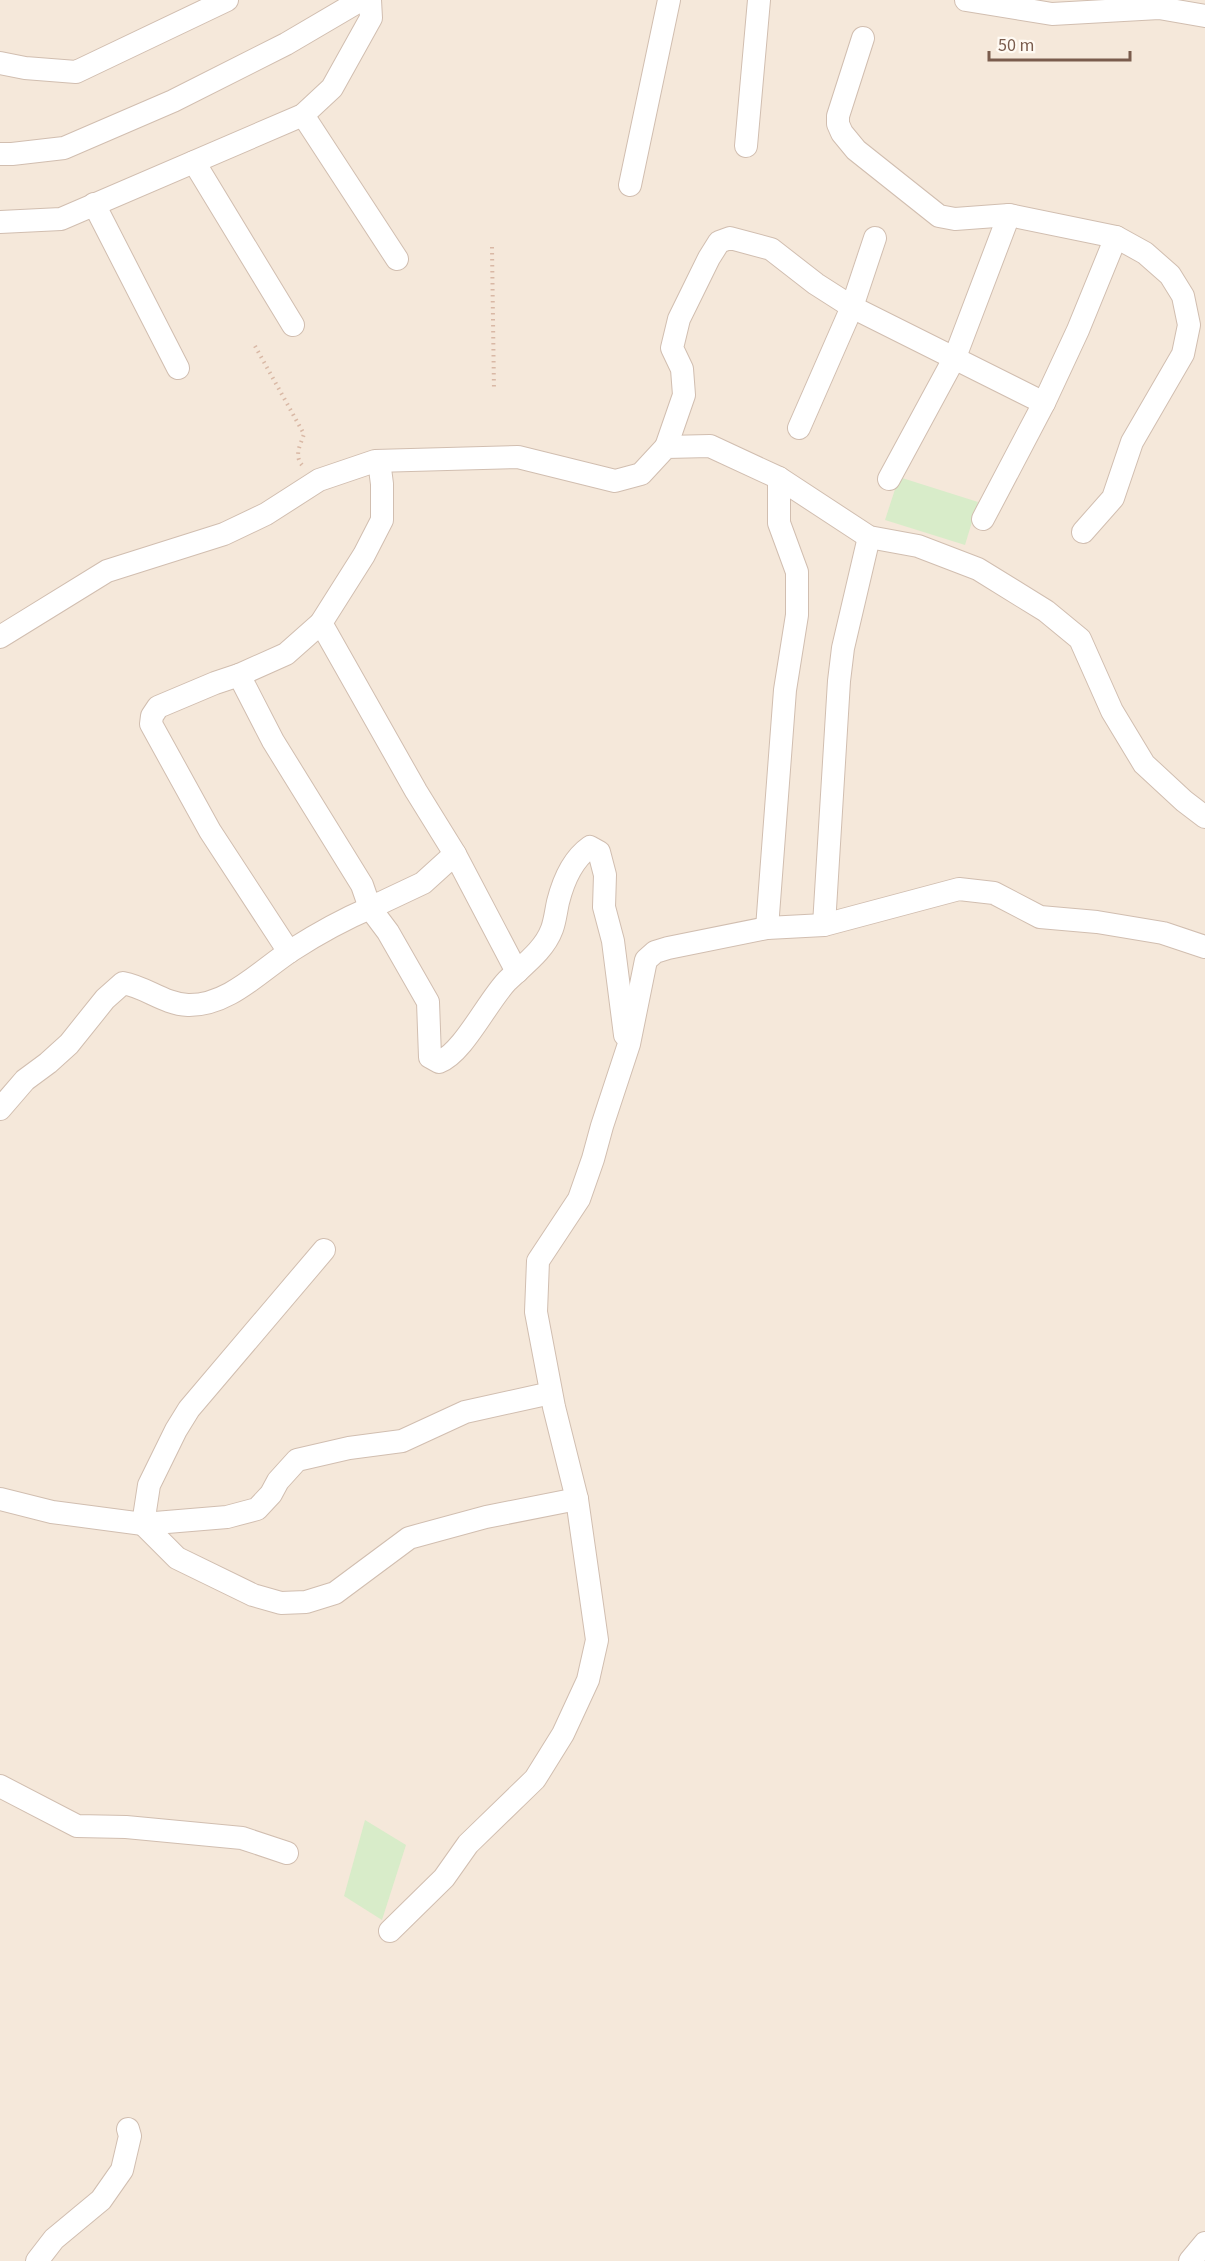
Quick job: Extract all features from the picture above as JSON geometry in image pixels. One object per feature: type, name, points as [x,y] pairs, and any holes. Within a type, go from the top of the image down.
[{"type":"street","points":[[0,63],[25,68],[76,72],[227,0]]},
{"type":"street","points":[[0,154],[64,148],[173,101],[286,44],[361,0]]},
{"type":"street","points":[[0,222],[61,219],[303,115],[332,88],[371,18],[370,0]]},
{"type":"street","points":[[630,185],[669,0]]},
{"type":"street","points":[[746,146],[759,0]]},
{"type":"street","points":[[966,0],[1052,14],[1159,8],[1205,16]]},
{"type":"street","points":[[863,38],[838,116],[838,124],[842,133],[856,150],[939,216],[955,219],[1009,215],[1116,237],[1145,253],[1170,275],[1183,296],[1189,325],[1184,354],[1132,442],[1113,498],[1083,532]]},
{"type":"street","points":[[303,115],[397,259]]},
{"type":"street","points":[[194,162],[293,325]]},
{"type":"street","points":[[94,204],[178,368]]},
{"type":"street","points":[[889,479],[955,357],[1009,215]]},
{"type":"street","points":[[983,519],[1044,404],[1078,330],[1116,237]]},
{"type":"street","points":[[0,638],[107,571],[224,534],[266,514],[319,480],[375,460],[518,457],[615,481],[640,474],[666,447],[684,395],[682,369],[672,348],[679,319],[697,280],[719,242],[730,238],[771,249],[816,284],[852,307],[955,357],[1044,404]]},
{"type":"street","points":[[799,428],[852,307],[875,238]]},
{"type":"street","points":[[666,447],[710,446],[779,478],[869,537],[918,546],[978,569],[1046,612],[1080,639],[1112,711],[1144,764],[1205,817]]},
{"type":"street","points":[[289,952],[210,831],[151,724],[152,716],[158,707],[286,654],[321,623],[364,555],[381,520],[382,484],[379,461]]},
{"type":"street","points":[[767,928],[785,690],[797,615],[797,572],[779,524],[779,478]]},
{"type":"street","points":[[824,925],[839,681],[843,648],[869,537]]},
{"type":"street","points":[[321,623],[416,791],[455,854],[517,972]]},
{"type":"street","points":[[239,675],[273,741],[362,885],[370,909],[388,933],[428,1002],[430,1057],[439,1062],[446,1060],[505,983],[534,955],[552,931],[558,900],[570,870],[581,853],[590,847],[599,852],[605,875],[604,907],[613,941],[623,1032],[629,1044]]},
{"type":"street","points":[[0,1109],[25,1080],[69,1044],[105,999],[123,983],[138,986],[162,999],[184,1005],[206,1005],[236,990],[320,932],[423,883],[455,854]]},
{"type":"street","points":[[390,1931],[444,1878],[468,1845],[535,1779],[562,1734],[588,1680],[597,1640],[577,1499],[551,1393],[536,1311],[538,1261],[579,1199],[593,1160],[629,1044],[646,960],[655,952],[767,928],[824,925],[959,889],[993,893],[1040,917],[1096,922],[1163,933],[1205,947]]},
{"type":"street","points":[[143,1524],[149,1485],[189,1409],[324,1250]]},
{"type":"street","points":[[0,1499],[52,1512],[143,1524],[227,1517],[257,1509],[272,1494],[278,1481],[297,1460],[349,1448],[402,1441],[465,1412],[551,1393]]},
{"type":"street","points":[[143,1524],[177,1558],[253,1596],[281,1603],[306,1602],[335,1593],[409,1538],[486,1517],[577,1499]]},
{"type":"street","points":[[0,1786],[77,1826],[126,1827],[242,1838],[286,1853]]},
{"type":"street","points":[[37,2261],[54,2239],[101,2200],[122,2170],[130,2136],[128,2129]]},
{"type":"street","points":[[1190,2261],[1205,2243]]},
{"type":"path","points":[[492,247],[494,391]]},
{"type":"path","points":[[255,345],[304,435],[297,454],[298,462],[319,480]]},
{"type":"shaded area","points":[[0,0],[1205,0],[1205,2261],[0,2261]]},
{"type":"green space","points":[[899,477],[978,502],[965,545],[885,520]]},
{"type":"green space","points":[[365,1820],[406,1845],[382,1920],[344,1896]]}]
